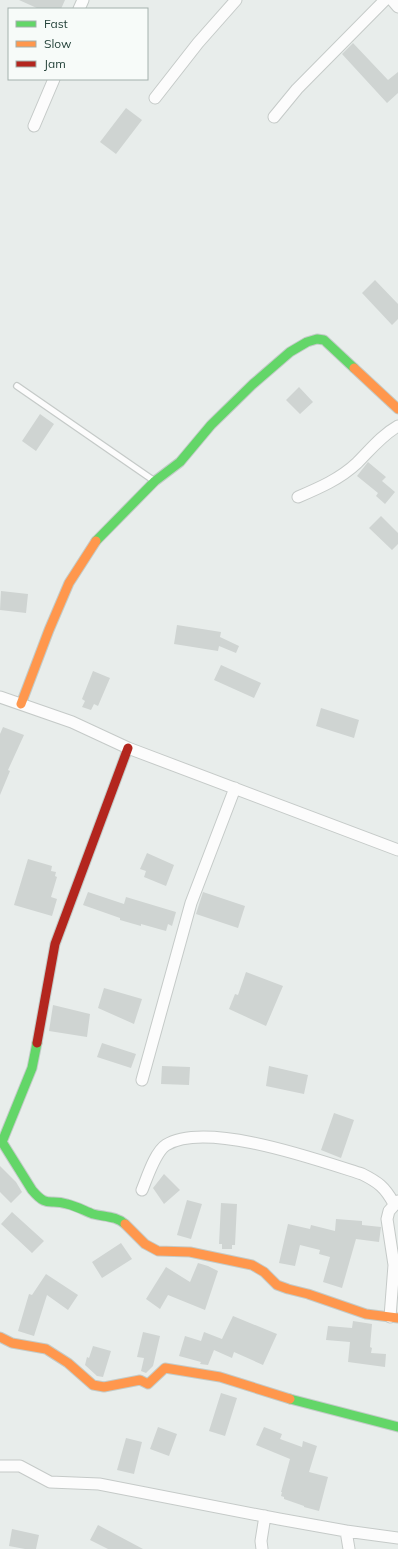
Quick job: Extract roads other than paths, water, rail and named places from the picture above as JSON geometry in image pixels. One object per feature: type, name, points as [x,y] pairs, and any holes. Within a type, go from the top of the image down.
[{"type":"street","points":[[155,98],[198,43],[236,0]]},
{"type":"street","points":[[274,117],[297,88],[385,0]]},
{"type":"street","points":[[392,0],[398,7]]},
{"type":"street","points":[[34,126],[54,80]]},
{"type":"street","points":[[21,704],[49,630],[69,583],[98,539],[155,481],[180,462],[211,425],[252,384],[290,352],[312,340],[324,340],[398,409]]},
{"type":"street","points":[[298,497],[341,476],[376,443],[398,426]]},
{"type":"street","points":[[1,699],[21,704],[72,722],[128,748],[398,850]]},
{"type":"street","points":[[128,748],[55,944],[32,1068],[1,1142],[32,1190],[38,1197],[46,1202],[66,1203],[94,1214],[118,1219],[129,1226],[145,1244],[158,1251],[190,1252],[252,1265],[264,1272],[277,1285],[366,1314],[394,1318],[394,1265],[386,1219],[389,1211],[396,1202],[378,1182],[362,1174],[253,1142],[208,1137],[177,1139],[164,1145],[156,1157],[142,1190]]},
{"type":"street","points":[[142,1080],[191,903],[235,788]]},
{"type":"street","points":[[0,1337],[12,1343],[46,1349],[68,1363],[93,1386],[104,1387],[140,1380],[148,1384],[165,1368],[220,1377],[303,1403],[398,1427]]},
{"type":"street","points":[[0,1466],[20,1466],[50,1482],[99,1484],[346,1531],[398,1538]]},
{"type":"street","points":[[262,1549],[261,1541],[265,1516]]},
{"type":"street","points":[[346,1531],[350,1549]]},
{"type":"lane","points":[[17,386],[155,481]]}]
